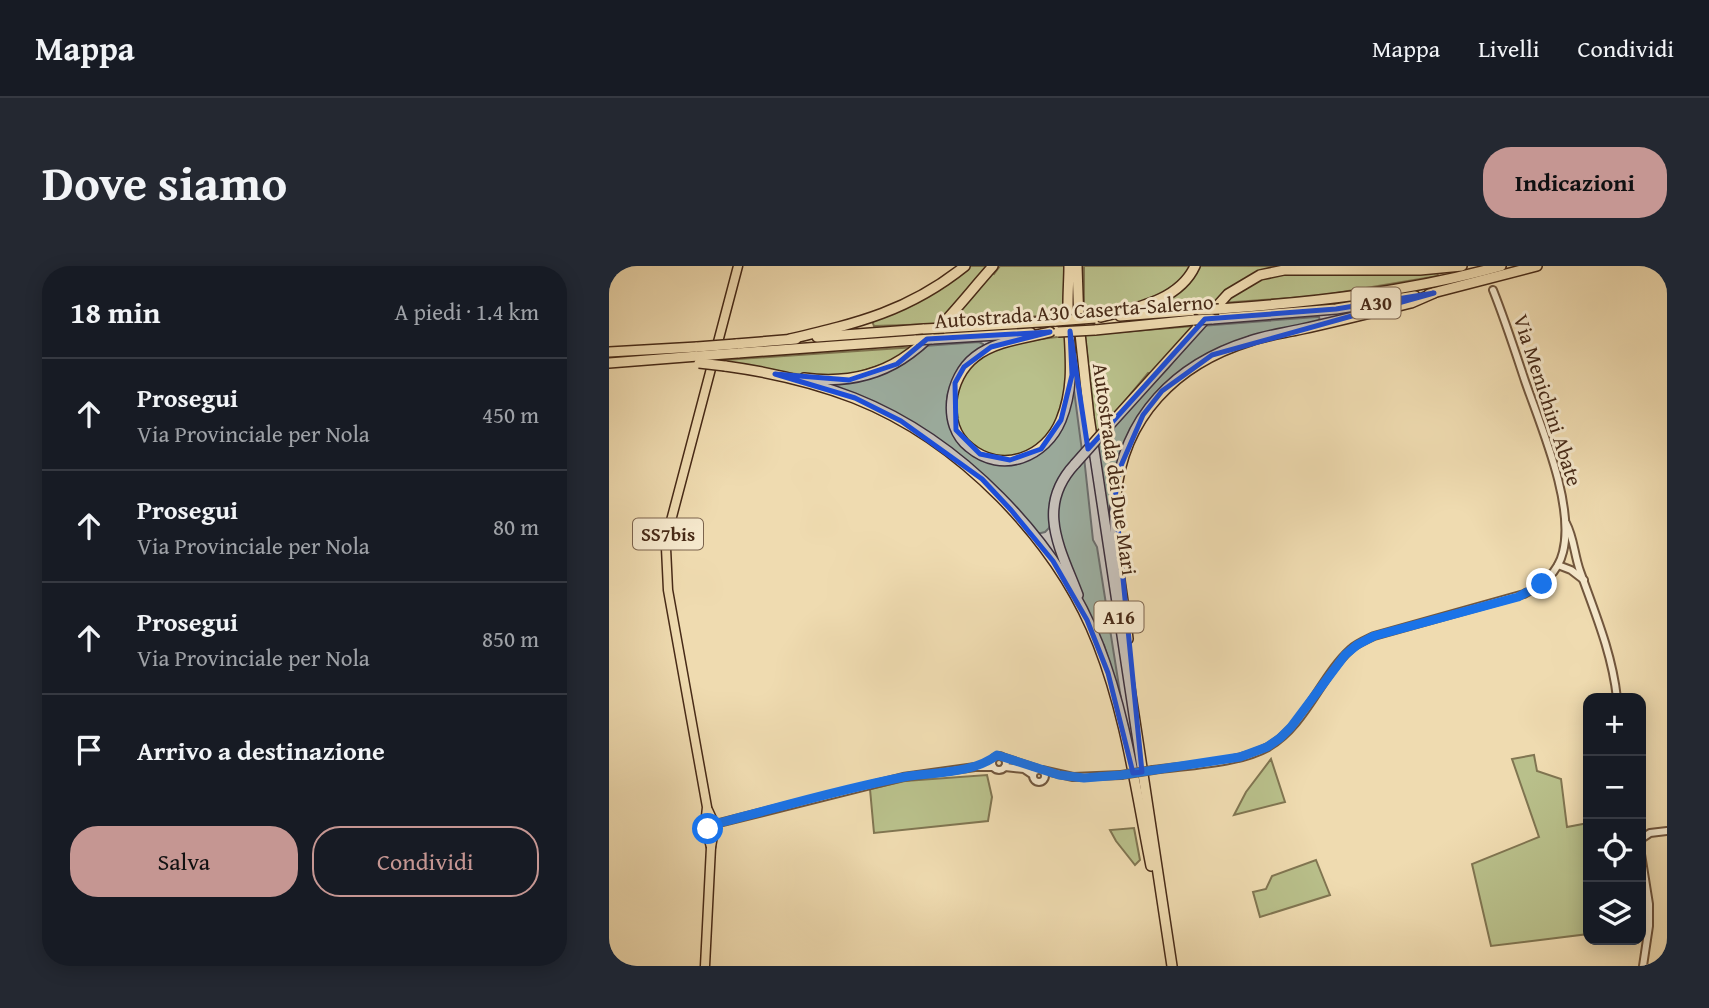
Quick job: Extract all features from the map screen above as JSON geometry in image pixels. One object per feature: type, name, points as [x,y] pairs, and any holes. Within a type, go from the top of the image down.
[{"type":"highway","points":[[790,339],[888,313],[922,296],[965,266]]},
{"type":"highway","points":[[698,355],[725,366],[775,374],[835,380],[862,377],[885,370],[906,358],[993,266]]},
{"type":"highway","points":[[1055,328],[992,347],[975,356],[964,367],[955,383],[952,415],[956,430],[968,446],[993,458],[1010,460],[1041,449],[1053,437],[1067,401],[1072,375],[1068,304],[1070,266]]},
{"type":"highway","name":"Autostrada dei Due Mari","points":[[1070,266],[1083,418],[1166,966]]},
{"type":"highway","name":"Autostrada dei Due Mari","points":[[1077,266],[1079,324],[1089,417],[1172,966]]},
{"type":"highway","points":[[1083,266],[1082,298],[1089,417]]},
{"type":"highway","points":[[1098,318],[1146,305],[1168,295],[1190,278],[1195,266]]},
{"type":"highway","points":[[1346,266],[1420,271],[1462,266]]},
{"type":"highway","name":"Autostrada A30 Caserta-Salerno","points":[[737,348],[932,339],[1055,328],[1098,318],[1311,302],[1369,295],[1501,266]]},
{"type":"highway","name":"Autostrada A30 Caserta-Salerno","points":[[609,363],[698,355],[790,339],[923,329],[1095,330],[1336,309],[1434,293],[1537,266]]},
{"type":"highway","points":[[1151,866],[1125,732],[1108,673],[1055,536],[1052,520],[1054,499],[1075,464],[1228,293],[1259,275],[1284,270],[1379,269]]},
{"type":"highway","points":[[1142,769],[1115,525],[1115,497],[1120,468],[1143,415],[1162,391],[1186,371],[1212,355],[1250,340],[1411,303],[1434,293]]},
{"type":"highway","name":"Autostrada A30 Caserta-Salerno","points":[[609,352],[698,355]]},
{"type":"highway","points":[[775,374],[855,398],[901,421],[943,448],[982,479],[1040,543],[1087,620]]},
{"type":"main road","name":"SS7bis","points":[[705,966],[711,825],[668,590],[666,548],[670,522],[738,266]]},
{"type":"street","name":"Via Menichini Abate","points":[[1493,290],[1551,453],[1565,521]]},
{"type":"street","points":[[993,763],[999,770],[1005,767],[1084,778],[1240,757],[1267,747],[1291,727],[1335,667],[1357,645],[1374,636],[1524,594],[1542,584],[1558,565],[1563,554],[1565,521]]},
{"type":"street","points":[[1565,521],[1572,533],[1578,571]]},
{"type":"street","points":[[1563,554],[1584,580],[1609,651],[1616,693]]},
{"type":"street","points":[[1558,565],[1578,571]]},
{"type":"street","points":[[993,763],[997,755],[1045,773],[1044,779]]},
{"type":"street","points":[[1005,758],[1005,767]]},
{"type":"street","points":[[711,825],[903,777],[993,763]]},
{"type":"street","points":[[1037,771],[1036,782],[1059,775]]},
{"type":"street","points":[[1646,834],[1667,831]]},
{"type":"street","points":[[1643,966],[1649,926],[1645,882]]},
{"type":"highlighted area","points":[[1434,293],[1212,355],[1162,391],[1143,415],[1120,468],[1115,497],[1142,772],[1133,773],[1108,673],[1087,620],[1053,561],[1011,510],[982,479],[901,421],[855,398],[775,374],[849,380],[897,364],[927,339],[1050,332],[991,347],[964,367],[955,383],[956,430],[980,454],[1010,460],[1041,449],[1061,420],[1072,375],[1070,331],[1088,449],[1205,319],[1336,309]]},
{"type":"green space","points":[[969,266],[990,266],[937,324],[874,326],[872,321]]},
{"type":"green space","points":[[1000,266],[1065,266],[1065,314],[947,323],[991,272],[994,274]]},
{"type":"green space","points":[[1084,266],[1192,266],[1183,279],[1159,297],[1130,307],[1084,313]]},
{"type":"green space","points":[[1197,266],[1280,266],[1215,304],[1171,306],[1163,300]]},
{"type":"green space","points":[[1437,271],[1438,276],[1318,296],[1221,303],[1232,293],[1268,275]]},
{"type":"green space","points":[[1319,317],[1320,321],[1223,347],[1189,365],[1166,383],[1147,405],[1123,449],[1111,537],[1097,443],[1169,367],[1201,326]]},
{"type":"green space","points":[[1194,326],[1154,373],[1148,373],[1096,436],[1085,335]]},
{"type":"green space","points":[[1067,336],[1069,369],[1065,404],[1047,442],[1009,459],[980,452],[965,439],[954,418],[958,417],[955,395],[960,377],[972,363],[988,353],[1027,341]]},
{"type":"green space","points":[[979,342],[984,348],[951,386],[947,407],[955,426],[984,460],[1038,454],[1049,445],[1074,390],[1082,451],[1073,461],[1049,528],[1045,532],[1037,534],[942,447],[821,383],[875,376],[902,364],[924,346]]},
{"type":"green space","points":[[916,347],[899,359],[862,371],[863,375],[818,377],[724,364],[724,360]]},
{"type":"green space","points":[[1084,457],[1093,540],[1097,547],[1121,699],[1104,645],[1100,646],[1056,534],[1059,492]]},
{"type":"green space","points":[[1534,755],[1537,771],[1561,779],[1567,827],[1583,824],[1583,935],[1491,946],[1472,864],[1539,837],[1512,759]]},
{"type":"green space","points":[[1271,759],[1285,802],[1234,815],[1246,792]]},
{"type":"green space","points":[[987,775],[992,797],[988,821],[874,833],[870,789],[905,781]]},
{"type":"green space","points":[[1134,828],[1140,860],[1135,865],[1110,830]]},
{"type":"green space","points":[[1316,860],[1330,895],[1260,917],[1253,892],[1266,889],[1272,876]]},
{"type":"route","points":[[708,829],[711,830],[715,824],[903,777],[975,767],[997,755],[1059,775],[1084,778],[1100,778],[1240,757],[1267,747],[1280,738],[1335,667],[1357,645],[1374,636],[1518,597],[1542,584]]}]
